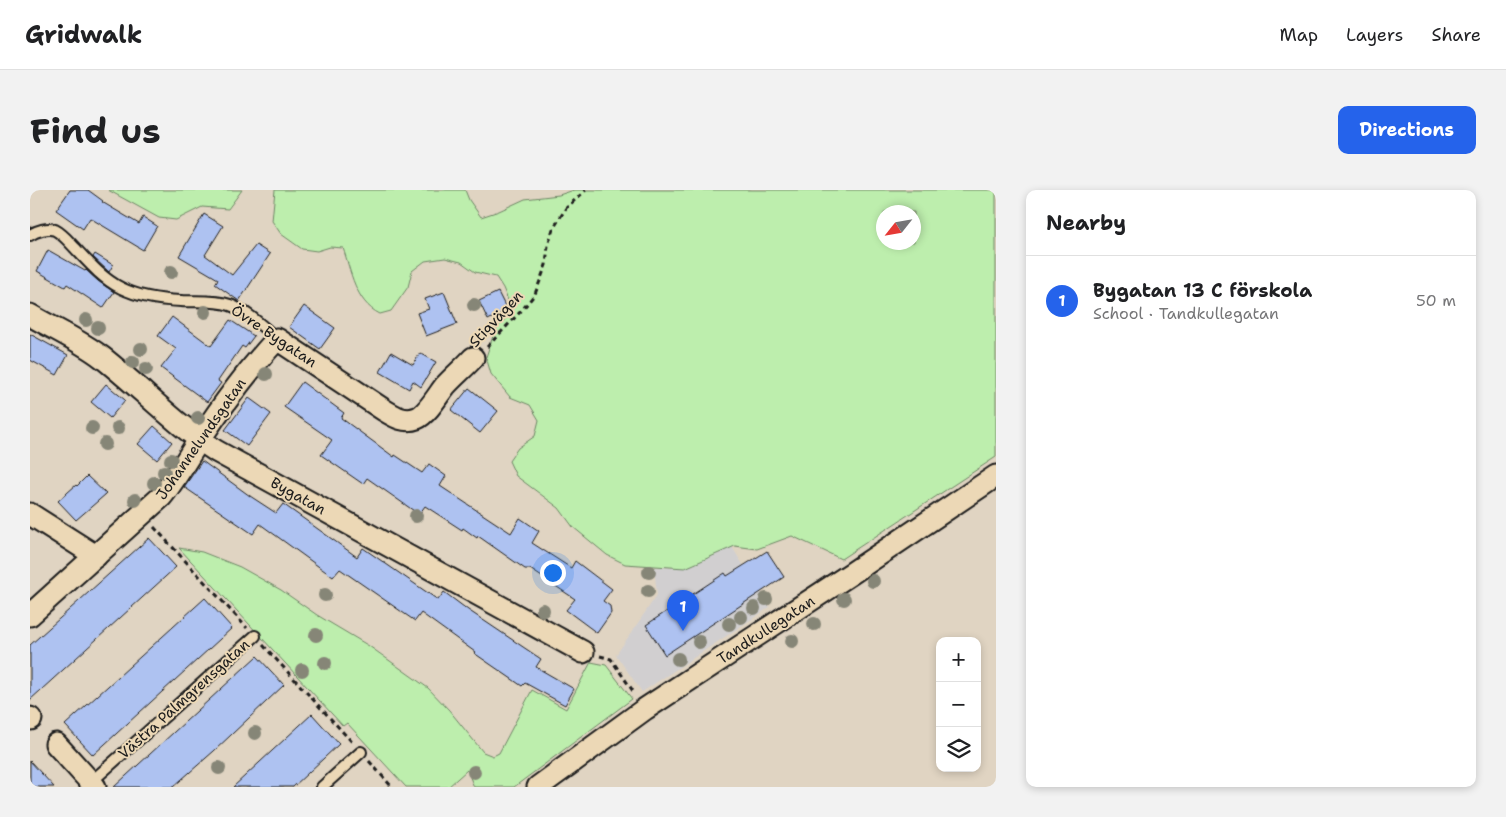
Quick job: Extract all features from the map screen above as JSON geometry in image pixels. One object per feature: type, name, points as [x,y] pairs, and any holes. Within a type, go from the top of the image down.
[{"type":"street","name":"Bygatan","points":[[30,315],[102,357],[199,440],[216,451],[583,652]]},
{"type":"street","name":"Övre Bygatan","points":[[277,338],[384,410],[398,418],[409,420],[418,418],[423,414],[443,388],[473,358]]},
{"type":"street","name":"Johannelundsgatan","points":[[30,614],[162,497],[172,485],[199,440],[256,361],[277,338]]},
{"type":"street","name":"Tandkullegatan","points":[[538,787],[645,709],[996,476]]},
{"type":"street","points":[[30,514],[96,556]]},
{"type":"street","name":"Västra Palmgrensgatan","points":[[56,744],[93,785]]},
{"type":"lane","name":"Övre Bygatan","points":[[30,235],[39,231],[54,230],[63,235],[106,279],[122,288],[141,296],[160,299],[229,304],[239,309],[277,338]]},
{"type":"lane","name":"Västra Palmgrensgatan","points":[[93,785],[255,636]]},
{"type":"lane","points":[[322,787],[361,752]]},
{"type":"path","name":"Stigvägen","points":[[473,358],[508,326],[535,294],[546,264],[548,245],[553,229],[566,208],[586,190]]},
{"type":"path","points":[[143,515],[392,787]]},
{"type":"path","points":[[583,652],[611,659],[645,709]]},
{"type":"shaded area","points":[[732,547],[770,607],[642,692],[616,655],[657,595],[654,567],[685,568]]},
{"type":"green space","points":[[108,190],[242,190],[228,209],[202,207],[176,220],[159,218]]},
{"type":"green space","points":[[275,190],[465,190],[469,200],[481,217],[525,199],[559,195],[574,190],[996,190],[996,457],[841,559],[792,536],[757,549],[735,546],[685,568],[625,564],[607,555],[573,527],[559,508],[516,476],[509,461],[518,448],[535,436],[539,420],[530,405],[510,397],[491,374],[486,357],[495,330],[508,316],[510,305],[496,277],[475,272],[461,262],[445,258],[425,261],[412,271],[408,287],[391,311],[380,314],[372,309],[359,294],[343,248],[330,247],[317,251],[302,249],[281,234],[272,221]]},
{"type":"green space","points":[[179,548],[202,552],[240,567],[281,590],[317,615],[369,646],[428,688],[449,710],[483,752],[493,756],[499,753],[532,690],[566,709],[591,662],[606,665],[632,699],[514,787],[474,787],[467,770],[448,787],[406,787],[347,723],[343,726]]},
{"type":"building","points":[[70,190],[88,190],[102,202],[139,224],[143,217],[157,226],[143,250],[90,218],[83,229],[56,210]]},
{"type":"building","points":[[204,214],[223,226],[205,255],[232,275],[256,245],[270,254],[239,301],[215,284],[218,279],[179,256]]},
{"type":"building","points":[[48,250],[86,270],[114,292],[103,308],[67,284],[65,287],[37,271]]},
{"type":"building","points":[[95,254],[113,265],[109,272],[93,257]]},
{"type":"building","points":[[444,292],[457,324],[426,336],[417,313],[429,309],[425,299]]},
{"type":"building","points":[[498,292],[507,310],[488,320],[479,301]]},
{"type":"building","points":[[304,306],[335,328],[320,349],[289,327]]},
{"type":"building","points":[[172,317],[211,346],[230,320],[254,336],[245,348],[242,346],[218,381],[221,383],[207,402],[161,368],[176,349],[158,336]]},
{"type":"building","points":[[30,334],[68,355],[57,375],[30,360]]},
{"type":"building","points":[[391,352],[413,365],[420,353],[436,362],[421,387],[413,381],[409,389],[380,372]]},
{"type":"building","points":[[302,382],[344,413],[341,418],[394,457],[395,455],[422,473],[429,464],[446,476],[440,486],[511,533],[520,518],[539,531],[532,543],[571,568],[575,561],[612,589],[603,601],[610,606],[611,613],[597,633],[566,610],[575,599],[530,569],[525,569],[478,536],[477,538],[463,528],[462,530],[425,506],[420,513],[417,513],[367,478],[363,484],[321,455],[332,440],[284,407]]},
{"type":"building","points":[[106,384],[125,400],[110,418],[91,402]]},
{"type":"building","points":[[469,388],[498,411],[480,433],[451,410]]},
{"type":"building","points":[[249,398],[271,414],[247,446],[225,430]]},
{"type":"building","points":[[154,426],[172,442],[157,460],[138,444]]},
{"type":"building","points":[[202,461],[276,513],[283,504],[357,557],[363,548],[438,600],[444,592],[541,659],[536,667],[574,689],[565,705],[525,683],[522,686],[421,613],[415,621],[340,569],[333,577],[260,524],[253,534],[184,487]]},
{"type":"building","points":[[87,476],[106,494],[76,520],[58,501]]},
{"type":"building","points":[[149,538],[176,567],[30,700],[30,645]]},
{"type":"building","points":[[767,551],[784,577],[665,655],[646,625],[725,573],[727,576]]},
{"type":"building","points":[[205,598],[232,628],[93,755],[65,725]]},
{"type":"building","points":[[257,656],[284,685],[214,751],[173,787],[114,787]]},
{"type":"building","points":[[312,714],[339,744],[293,787],[233,787]]},
{"type":"building","points":[[30,761],[54,787],[30,787]]},
{"type":"place","name":"Bygatan 13 C förskola","points":[[683,631]]}]
